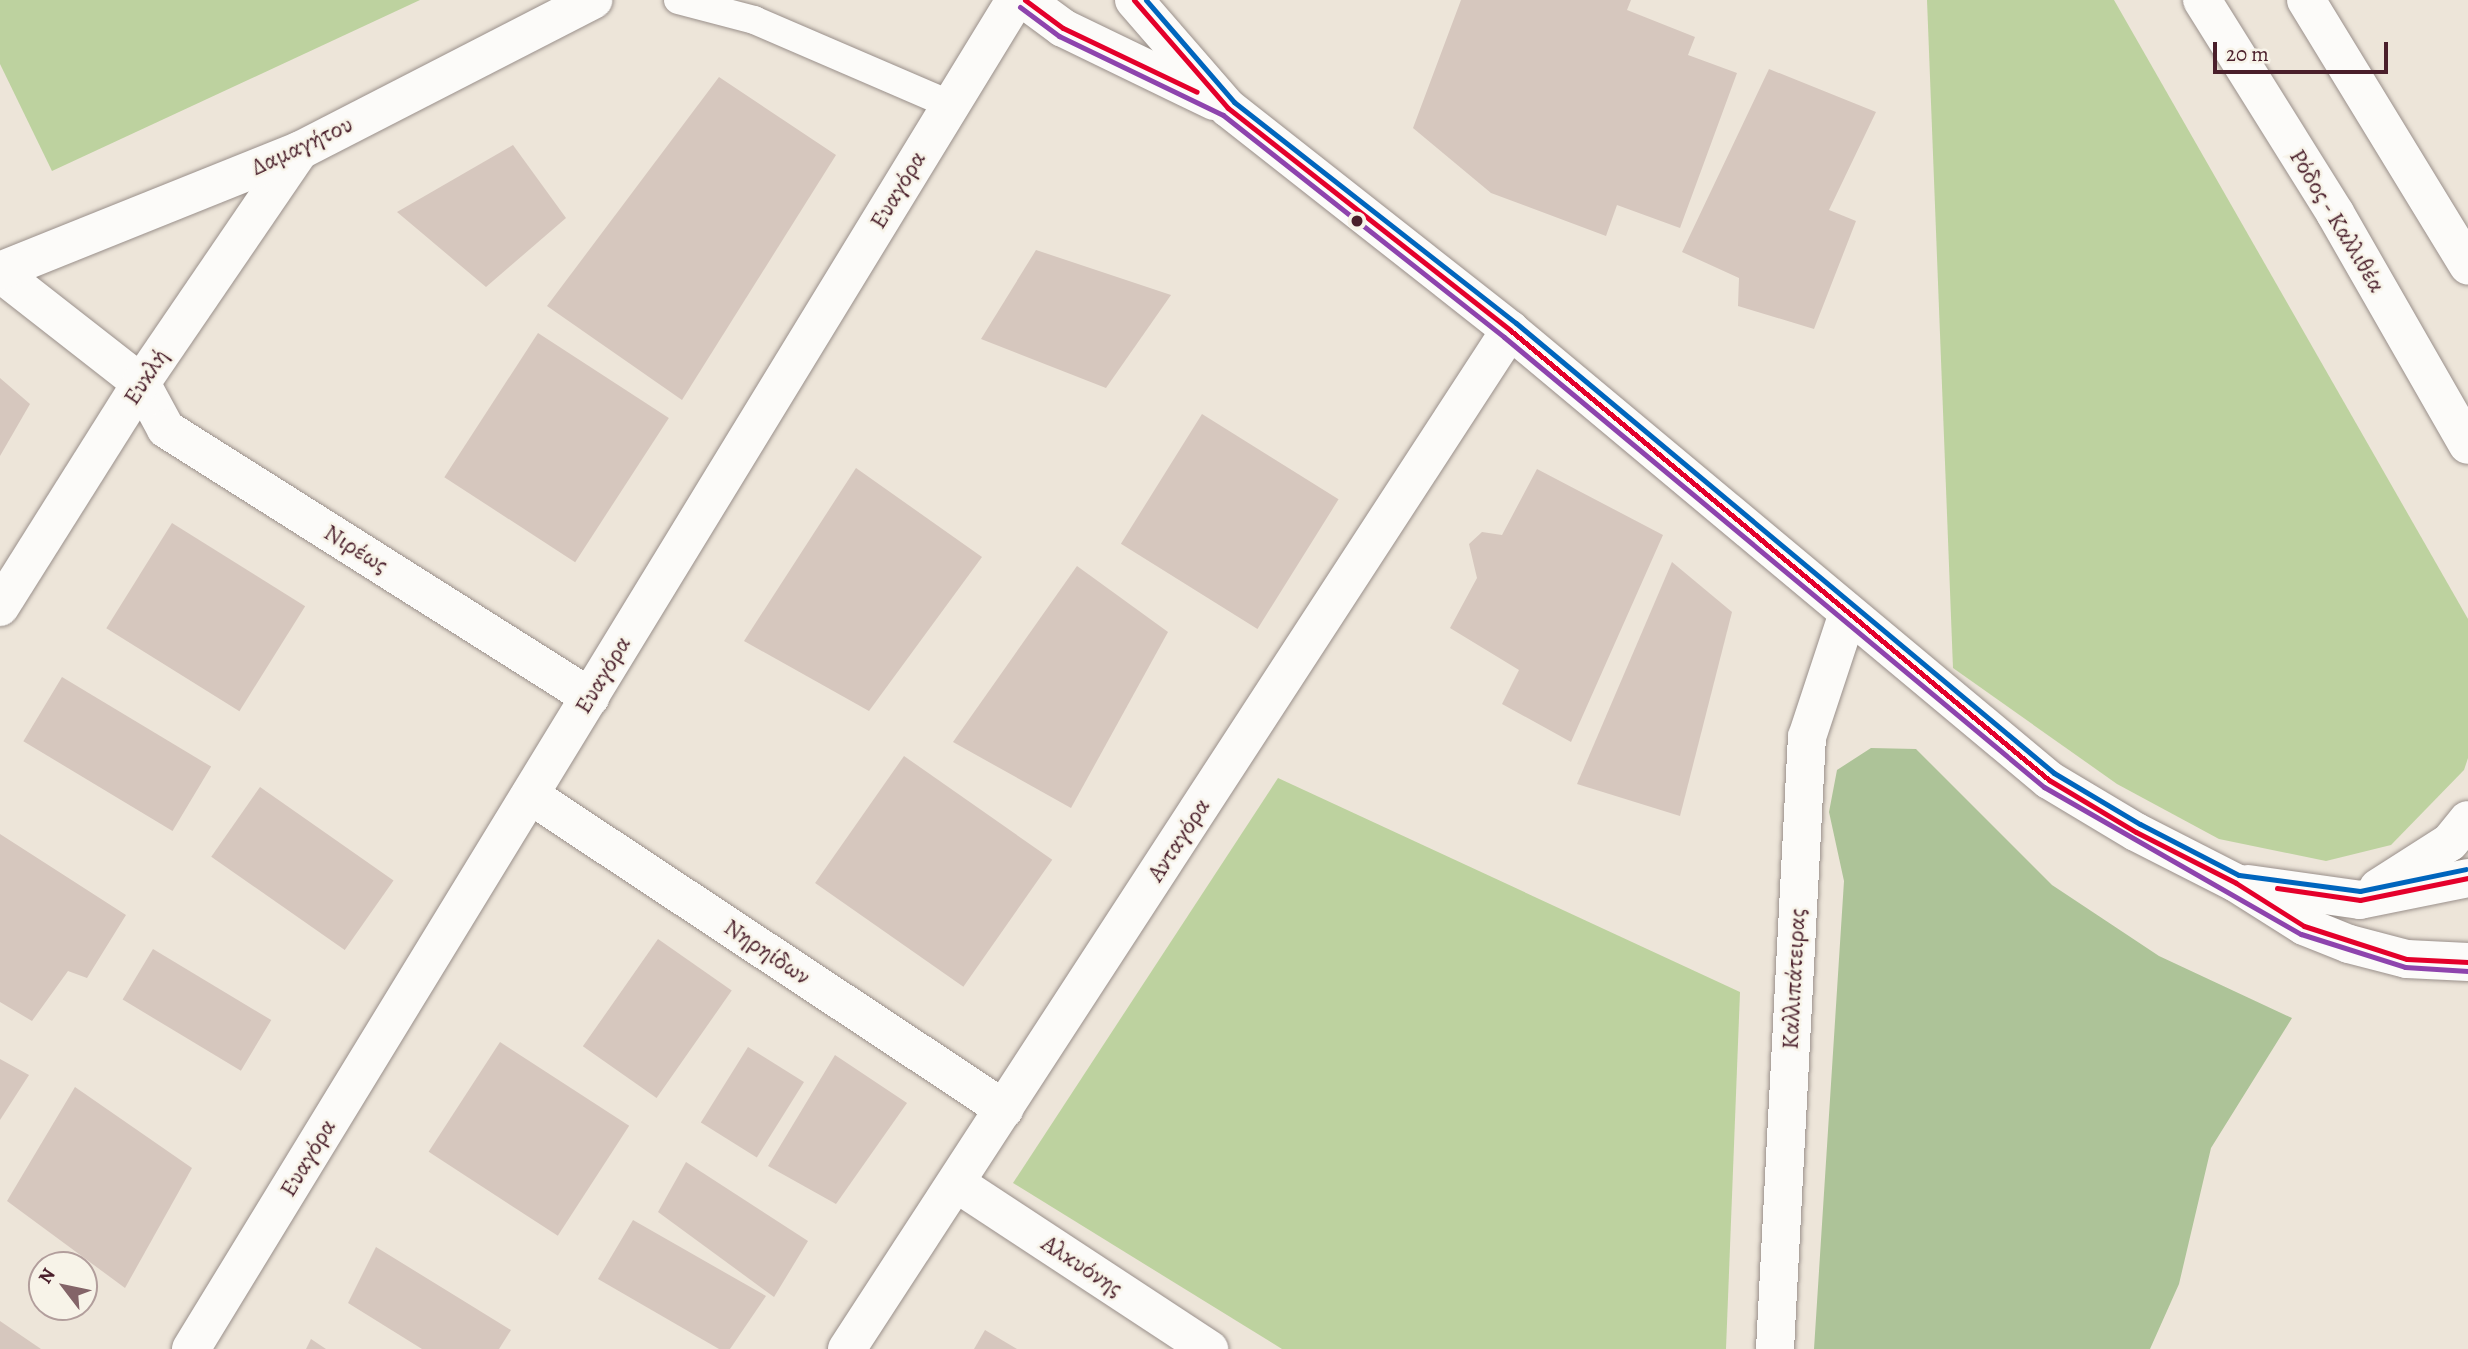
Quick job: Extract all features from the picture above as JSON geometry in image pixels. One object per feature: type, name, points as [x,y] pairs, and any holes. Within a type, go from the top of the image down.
[{"type":"street","name":"Δαμαγήτου","points":[[0,272],[299,151],[593,0]]},
{"type":"street","name":"Ευαγόρα","points":[[191,1349],[1015,0]]},
{"type":"street","points":[[1025,0],[1063,27],[1228,108]]},
{"type":"street","points":[[1134,0],[1228,108],[1510,330],[1847,616],[2049,780],[2136,832],[2236,883],[2304,926],[2350,944],[2407,959],[2468,961]]},
{"type":"street","name":"Ρόδος - Καλλιθέα","points":[[2202,0],[2334,213],[2468,445]]},
{"type":"street","points":[[2306,0],[2468,265]]},
{"type":"street","name":"Ευκλή","points":[[0,607],[141,383],[299,151]]},
{"type":"street","points":[[0,272],[141,383]]},
{"type":"street","name":"Ανταγόρα","points":[[847,1349],[1510,330]]},
{"type":"street","name":"Νιρέως","points":[[141,383],[166,429],[590,697]]},
{"type":"street","name":"Καλλιπάτειρας","points":[[1775,1349],[1807,737],[1847,616]]},
{"type":"street","name":"Νηρηίδων","points":[[530,794],[1004,1109]]},
{"type":"street","points":[[2360,900],[2450,842],[2468,820]]},
{"type":"street","points":[[2236,883],[2360,900],[2468,878]]},
{"type":"street","name":"Αλκυόνης","points":[[956,1183],[1209,1349]]},
{"type":"lane","points":[[678,0],[754,20],[951,104]]},
{"type":"green space","points":[[0,0],[420,0],[52,171],[0,64]]},
{"type":"green space","points":[[1927,0],[2114,0],[2468,619],[2468,758],[2464,770],[2391,845],[2326,861],[2219,839],[2117,784],[1953,668]]},
{"type":"green space","points":[[1871,748],[1916,749],[2052,885],[2159,956],[2292,1018],[2211,1148],[2179,1284],[2150,1349],[1814,1349],[1844,881],[1829,812],[1837,770]]},
{"type":"green space","points":[[1278,778],[1740,992],[1726,1349],[1282,1349],[1013,1183]]},
{"type":"building","points":[[1461,0],[1631,0],[1627,10],[1695,37],[1688,55],[1737,73],[1680,228],[1617,205],[1606,236],[1491,193],[1413,128]]},
{"type":"building","points":[[1769,69],[1876,112],[1829,210],[1856,221],[1814,329],[1738,306],[1739,278],[1682,252]]},
{"type":"building","points":[[719,77],[836,155],[682,400],[547,306]]},
{"type":"building","points":[[513,145],[566,218],[486,287],[397,212]]},
{"type":"building","points":[[1036,250],[1171,295],[1106,388],[981,339]]},
{"type":"building","points":[[538,333],[669,418],[575,562],[444,477]]},
{"type":"building","points":[[0,378],[30,404],[0,456]]},
{"type":"building","points":[[1202,414],[1339,499],[1257,629],[1121,544]]},
{"type":"building","points":[[856,468],[982,557],[869,711],[744,641]]},
{"type":"building","points":[[1537,469],[1663,535],[1571,742],[1502,704],[1519,670],[1450,628],[1477,578],[1469,544],[1482,532],[1502,535]]},
{"type":"building","points":[[172,523],[305,606],[239,711],[106,628]]},
{"type":"building","points":[[1672,562],[1732,612],[1680,816],[1577,784]]},
{"type":"building","points":[[1077,566],[1168,632],[1071,808],[953,742]]},
{"type":"building","points":[[62,677],[211,767],[173,831],[23,741]]},
{"type":"building","points":[[904,756],[1052,860],[963,987],[815,883]]},
{"type":"building","points":[[260,787],[394,880],[345,950],[211,857]]},
{"type":"building","points":[[0,834],[126,915],[87,978],[68,971],[32,1021],[0,1002]]},
{"type":"building","points":[[658,939],[732,991],[657,1098],[583,1046]]},
{"type":"building","points":[[153,949],[271,1020],[241,1071],[123,1000]]},
{"type":"building","points":[[500,1042],[629,1126],[558,1236],[429,1152]]},
{"type":"building","points":[[748,1047],[804,1082],[757,1157],[701,1122]]},
{"type":"building","points":[[835,1055],[907,1103],[836,1204],[768,1166]]},
{"type":"building","points":[[0,1059],[29,1075],[0,1120]]},
{"type":"building","points":[[75,1087],[192,1168],[125,1288],[98,1268],[98,1251],[75,1251],[7,1201]]},
{"type":"building","points":[[686,1162],[808,1241],[774,1297],[658,1212]]},
{"type":"building","points":[[633,1220],[766,1296],[730,1349],[719,1349],[598,1279]]},
{"type":"building","points":[[376,1247],[511,1330],[499,1349],[422,1349],[348,1303]]},
{"type":"building","points":[[0,1321],[41,1349],[0,1349]]},
{"type":"building","points":[[985,1330],[1017,1349],[974,1349]]},
{"type":"building","points":[[311,1339],[326,1349],[306,1349]]},
{"type":"transit line","points":[[1025,0],[1063,28],[1197,92]]},
{"type":"transit line","points":[[1134,0],[1228,108],[1510,330],[2049,780],[2136,832],[2236,883],[2304,926],[2407,959],[2468,962]]},
{"type":"transit line","points":[[1146,0],[1234,102],[1516,323],[2054,773],[2140,824],[2239,875],[2360,891],[2466,869]]},
{"type":"transit line","points":[[1020,7],[1059,36],[1223,115],[1504,337],[2044,787],[2301,934],[2405,967],[2468,971]]},
{"type":"transit line","points":[[2277,888],[2360,900],[2468,878]]}]
